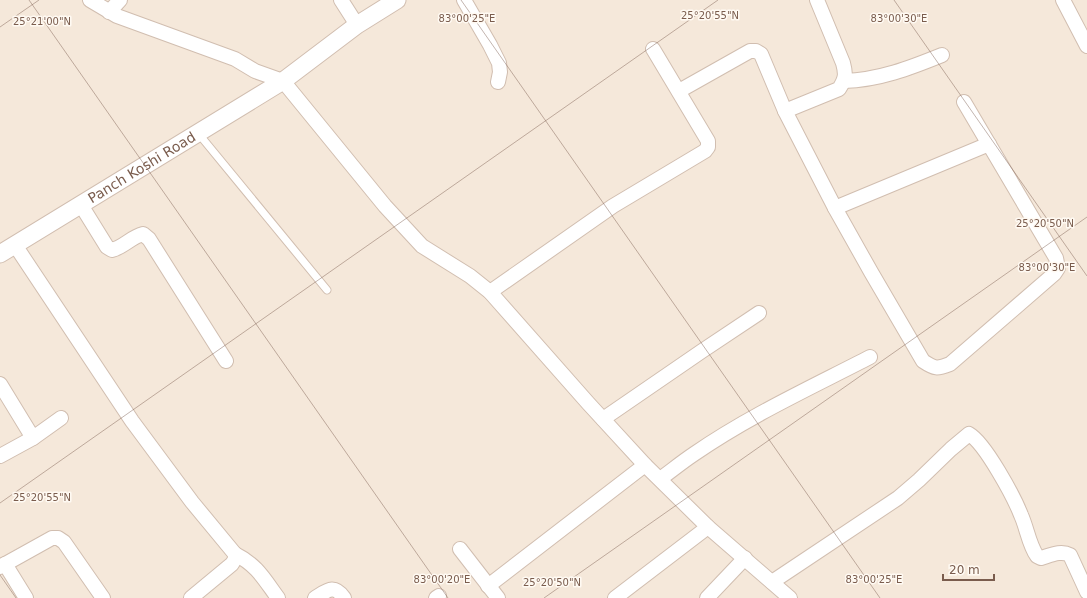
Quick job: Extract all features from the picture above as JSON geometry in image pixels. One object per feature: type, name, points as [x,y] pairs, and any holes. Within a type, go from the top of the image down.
[{"type":"street","points":[[90,0],[117,16],[235,59],[255,71],[283,80],[386,206],[422,246],[470,276],[490,292],[645,465],[708,526],[790,598]]},
{"type":"street","points":[[109,12],[120,0]]},
{"type":"street","points":[[341,0],[357,25]]},
{"type":"street","name":"Panch Koshi Road","points":[[0,254],[283,80],[357,25],[397,0]]},
{"type":"street","points":[[464,0],[499,63],[500,72],[498,82]]},
{"type":"street","points":[[786,111],[839,89],[844,81],[846,72],[843,63],[817,0]]},
{"type":"street","points":[[1063,0],[1087,46]]},
{"type":"street","points":[[490,292],[613,206],[705,151],[708,147],[708,141],[653,49]]},
{"type":"street","points":[[679,91],[750,51],[756,51],[761,54],[786,111],[835,208],[923,361],[932,368],[940,368],[950,364],[1054,274],[1058,268],[1056,258],[964,102]]},
{"type":"street","points":[[844,81],[858,81],[886,76],[942,55]]},
{"type":"street","points":[[835,208],[989,144]]},
{"type":"street","points":[[81,205],[107,247],[112,250],[119,248],[143,234],[149,239],[226,361]]},
{"type":"street","points":[[15,245],[132,421],[192,502],[235,554],[251,563],[278,598]]},
{"type":"street","points":[[603,419],[759,313]]},
{"type":"street","points":[[660,479],[694,454],[732,430],[778,404],[870,357]]},
{"type":"street","points":[[0,384],[33,438]]},
{"type":"street","points":[[0,456],[33,438],[61,418]]},
{"type":"street","points":[[772,582],[898,498],[969,434],[974,437],[983,448],[1014,500],[1037,556],[1042,558],[1061,552],[1066,552],[1070,555],[1087,592]]},
{"type":"street","points":[[488,586],[645,465]]},
{"type":"street","points":[[615,598],[708,526]]},
{"type":"street","points":[[26,598],[3,566],[52,538],[58,538],[64,542],[103,598]]},
{"type":"street","points":[[460,549],[498,598]]},
{"type":"street","points":[[192,598],[232,564],[236,559],[235,554]]},
{"type":"street","points":[[707,598],[745,558]]},
{"type":"street","points":[[315,598],[328,590],[333,589],[338,591],[344,598]]},
{"type":"lane","points":[[198,133],[327,290]]},
{"type":"shaded area","points":[[0,0],[1087,0],[1087,598],[0,598]]}]
